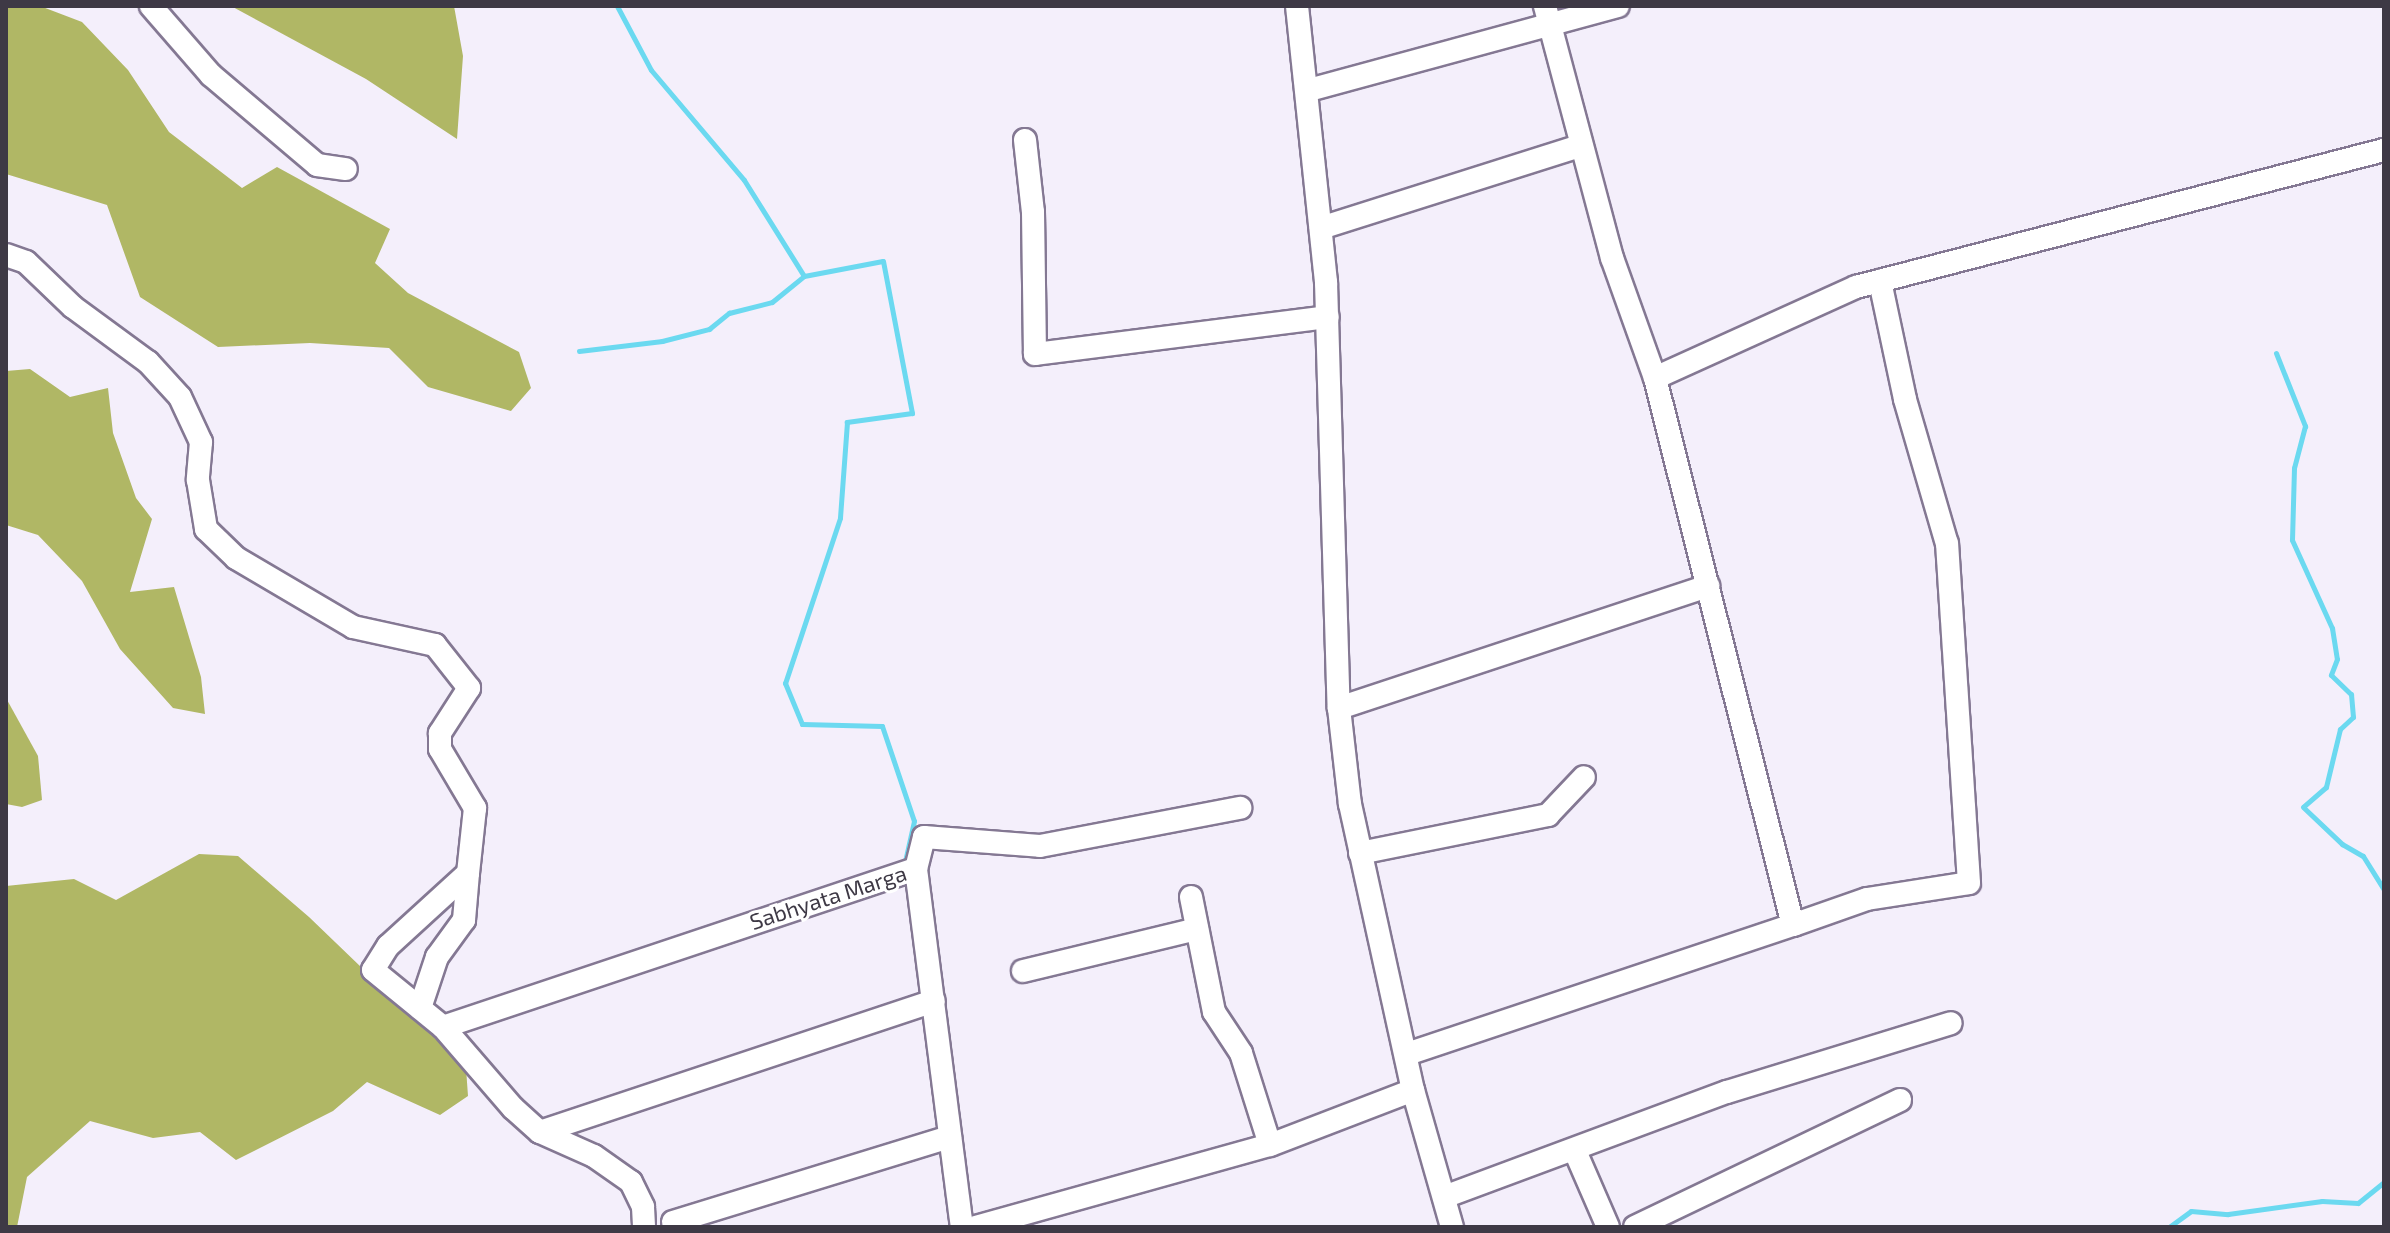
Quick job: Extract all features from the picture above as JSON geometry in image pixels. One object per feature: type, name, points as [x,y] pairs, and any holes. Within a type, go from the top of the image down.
[{"type":"street","points":[[151,6],[211,75],[317,165],[346,169]]},
{"type":"street","points":[[1297,6],[1309,90],[1328,317],[1339,708],[1360,853],[1413,1090],[1452,1227]]},
{"type":"street","points":[[1309,90],[1547,15],[1618,6]]},
{"type":"street","points":[[1547,15],[1580,146],[1655,378],[1793,925]]},
{"type":"street","points":[[1025,140],[1033,212],[1035,354],[1328,317]]},
{"type":"street","points":[[1321,228],[1580,146]]},
{"type":"street","points":[[1655,378],[1810,306],[1880,281],[2384,150]]},
{"type":"street","points":[[6,255],[26,262],[73,307],[148,362],[180,397],[201,442],[198,480],[206,529],[236,558],[353,627],[435,645],[469,688],[440,733],[440,749],[475,808],[464,920],[437,957],[420,1008]]},
{"type":"street","points":[[1407,1054],[1867,899],[1969,883],[1947,544],[1905,399],[1880,281]]},
{"type":"street","points":[[1339,708],[1708,586]]},
{"type":"street","points":[[1360,853],[1548,815],[1584,777]]},
{"type":"street","points":[[916,869],[924,837],[1040,846],[1240,808]]},
{"type":"street","name":"Sabhyata Marga","points":[[443,1027],[916,869],[962,1227]]},
{"type":"street","points":[[468,873],[388,946],[373,970],[443,1027],[513,1108],[540,1132],[594,1156],[631,1182],[643,1207],[644,1227]]},
{"type":"street","points":[[1191,897],[1214,1012],[1241,1053],[1270,1145]]},
{"type":"street","points":[[1023,971],[1197,929]]},
{"type":"street","points":[[540,1132],[934,1001]]},
{"type":"street","points":[[1444,1197],[1575,1151],[1727,1092],[1951,1023]]},
{"type":"street","points":[[976,1227],[1270,1145],[1413,1090]]},
{"type":"street","points":[[1635,1227],[1900,1100]]},
{"type":"street","points":[[673,1222],[950,1137]]},
{"type":"street","points":[[1575,1151],[1608,1227]]},
{"type":"green space","points":[[6,6],[40,6],[82,22],[128,70],[169,132],[242,188],[277,167],[390,229],[375,263],[408,293],[519,352],[531,388],[511,411],[428,387],[389,348],[310,343],[218,347],[140,297],[107,205],[6,174]]},
{"type":"green space","points":[[231,6],[454,6],[463,56],[457,139],[366,79]]},
{"type":"green space","points":[[30,369],[70,397],[108,388],[113,433],[136,498],[152,519],[130,592],[174,587],[201,677],[205,714],[173,708],[120,649],[82,581],[38,535],[6,525],[6,371]]},
{"type":"green space","points":[[6,698],[38,756],[42,800],[22,807],[6,804]]},
{"type":"green space","points":[[199,854],[238,856],[309,917],[466,1068],[468,1096],[440,1115],[367,1082],[333,1111],[236,1160],[200,1132],[153,1138],[90,1121],[27,1177],[17,1227],[6,1227],[6,886],[74,879],[116,900]]},
{"type":"waterway","points":[[617,6],[651,70],[744,180],[804,276],[883,261],[912,413],[847,422],[840,518],[785,683],[802,724],[882,726],[914,821],[904,866]]},
{"type":"waterway","points":[[579,351],[662,341],[709,329],[729,313],[772,302],[804,276]]},
{"type":"waterway","points":[[2276,353],[2305,426],[2294,468],[2292,540],[2332,628],[2337,659],[2331,675],[2351,694],[2353,717],[2340,729],[2326,787],[2303,807],[2342,844],[2363,856],[2384,889]]},
{"type":"waterway","points":[[2169,1227],[2191,1211],[2228,1214],[2322,1201],[2358,1203],[2384,1182]]}]
